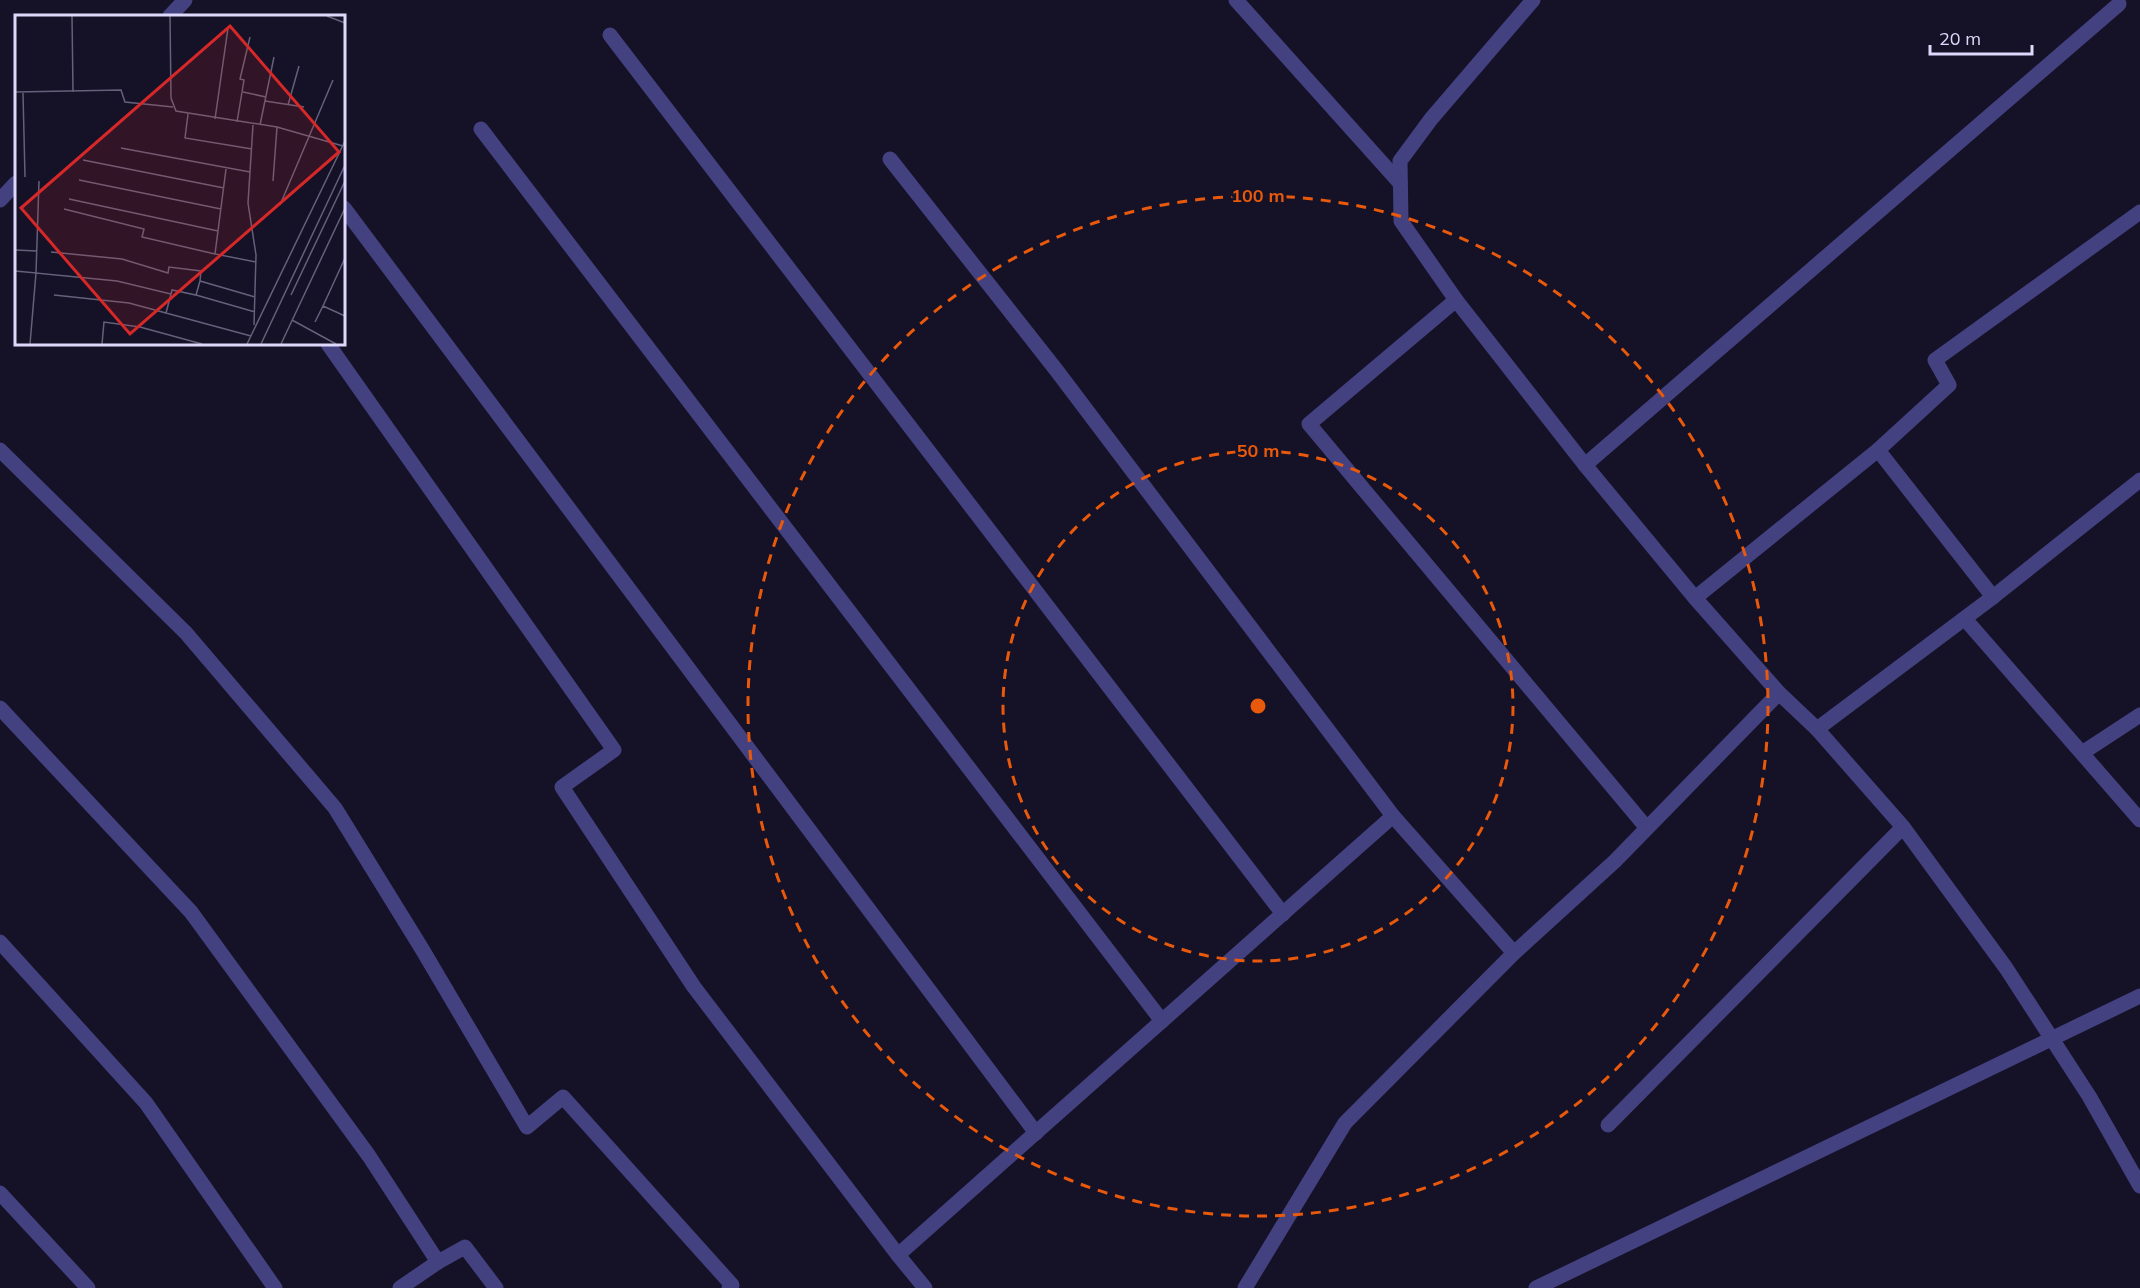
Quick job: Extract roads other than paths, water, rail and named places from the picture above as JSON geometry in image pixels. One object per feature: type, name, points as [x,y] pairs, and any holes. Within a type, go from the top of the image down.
[{"type":"street","points":[[171,15],[185,0]]},
{"type":"street","points":[[1236,0],[1400,183]]},
{"type":"street","points":[[1533,0],[1431,120],[1400,161],[1401,221],[1456,300],[1585,465],[1695,598],[1779,693],[1817,729],[1903,827],[2006,968],[2089,1095],[2140,1186]]},
{"type":"street","points":[[1585,465],[2119,4]]},
{"type":"street","points":[[610,35],[1283,914]]},
{"type":"street","points":[[481,129],[1162,1021]]},
{"type":"street","points":[[890,159],[1057,371],[1393,816],[1514,953]]},
{"type":"street","points":[[0,200],[15,184]]},
{"type":"street","points":[[345,209],[1036,1133]]},
{"type":"street","points":[[1695,598],[1878,450],[1948,385],[1935,360],[2140,212]]},
{"type":"street","points":[[1456,300],[1309,424],[1646,827]]},
{"type":"street","points":[[329,345],[614,750],[562,787],[694,987],[925,1288]]},
{"type":"street","points":[[0,450],[186,633],[334,808],[422,949],[527,1127],[563,1097],[732,1285],[729,1288]]},
{"type":"street","points":[[1878,450],[1993,597]]},
{"type":"street","points":[[1817,729],[1993,597],[2140,480]]},
{"type":"street","points":[[1965,618],[2140,820]]},
{"type":"street","points":[[1245,1288],[1345,1123],[1514,953],[1615,861],[1779,693]]},
{"type":"street","points":[[0,708],[191,912],[369,1156],[438,1262]]},
{"type":"street","points":[[2082,753],[2140,715]]},
{"type":"street","points":[[898,1255],[1393,816]]},
{"type":"street","points":[[1608,1125],[1903,827]]},
{"type":"street","points":[[0,942],[146,1103],[274,1288]]},
{"type":"street","points":[[1536,1288],[2140,996]]},
{"type":"street","points":[[0,1193],[88,1288]]},
{"type":"street","points":[[400,1288],[465,1247],[496,1288]]}]
